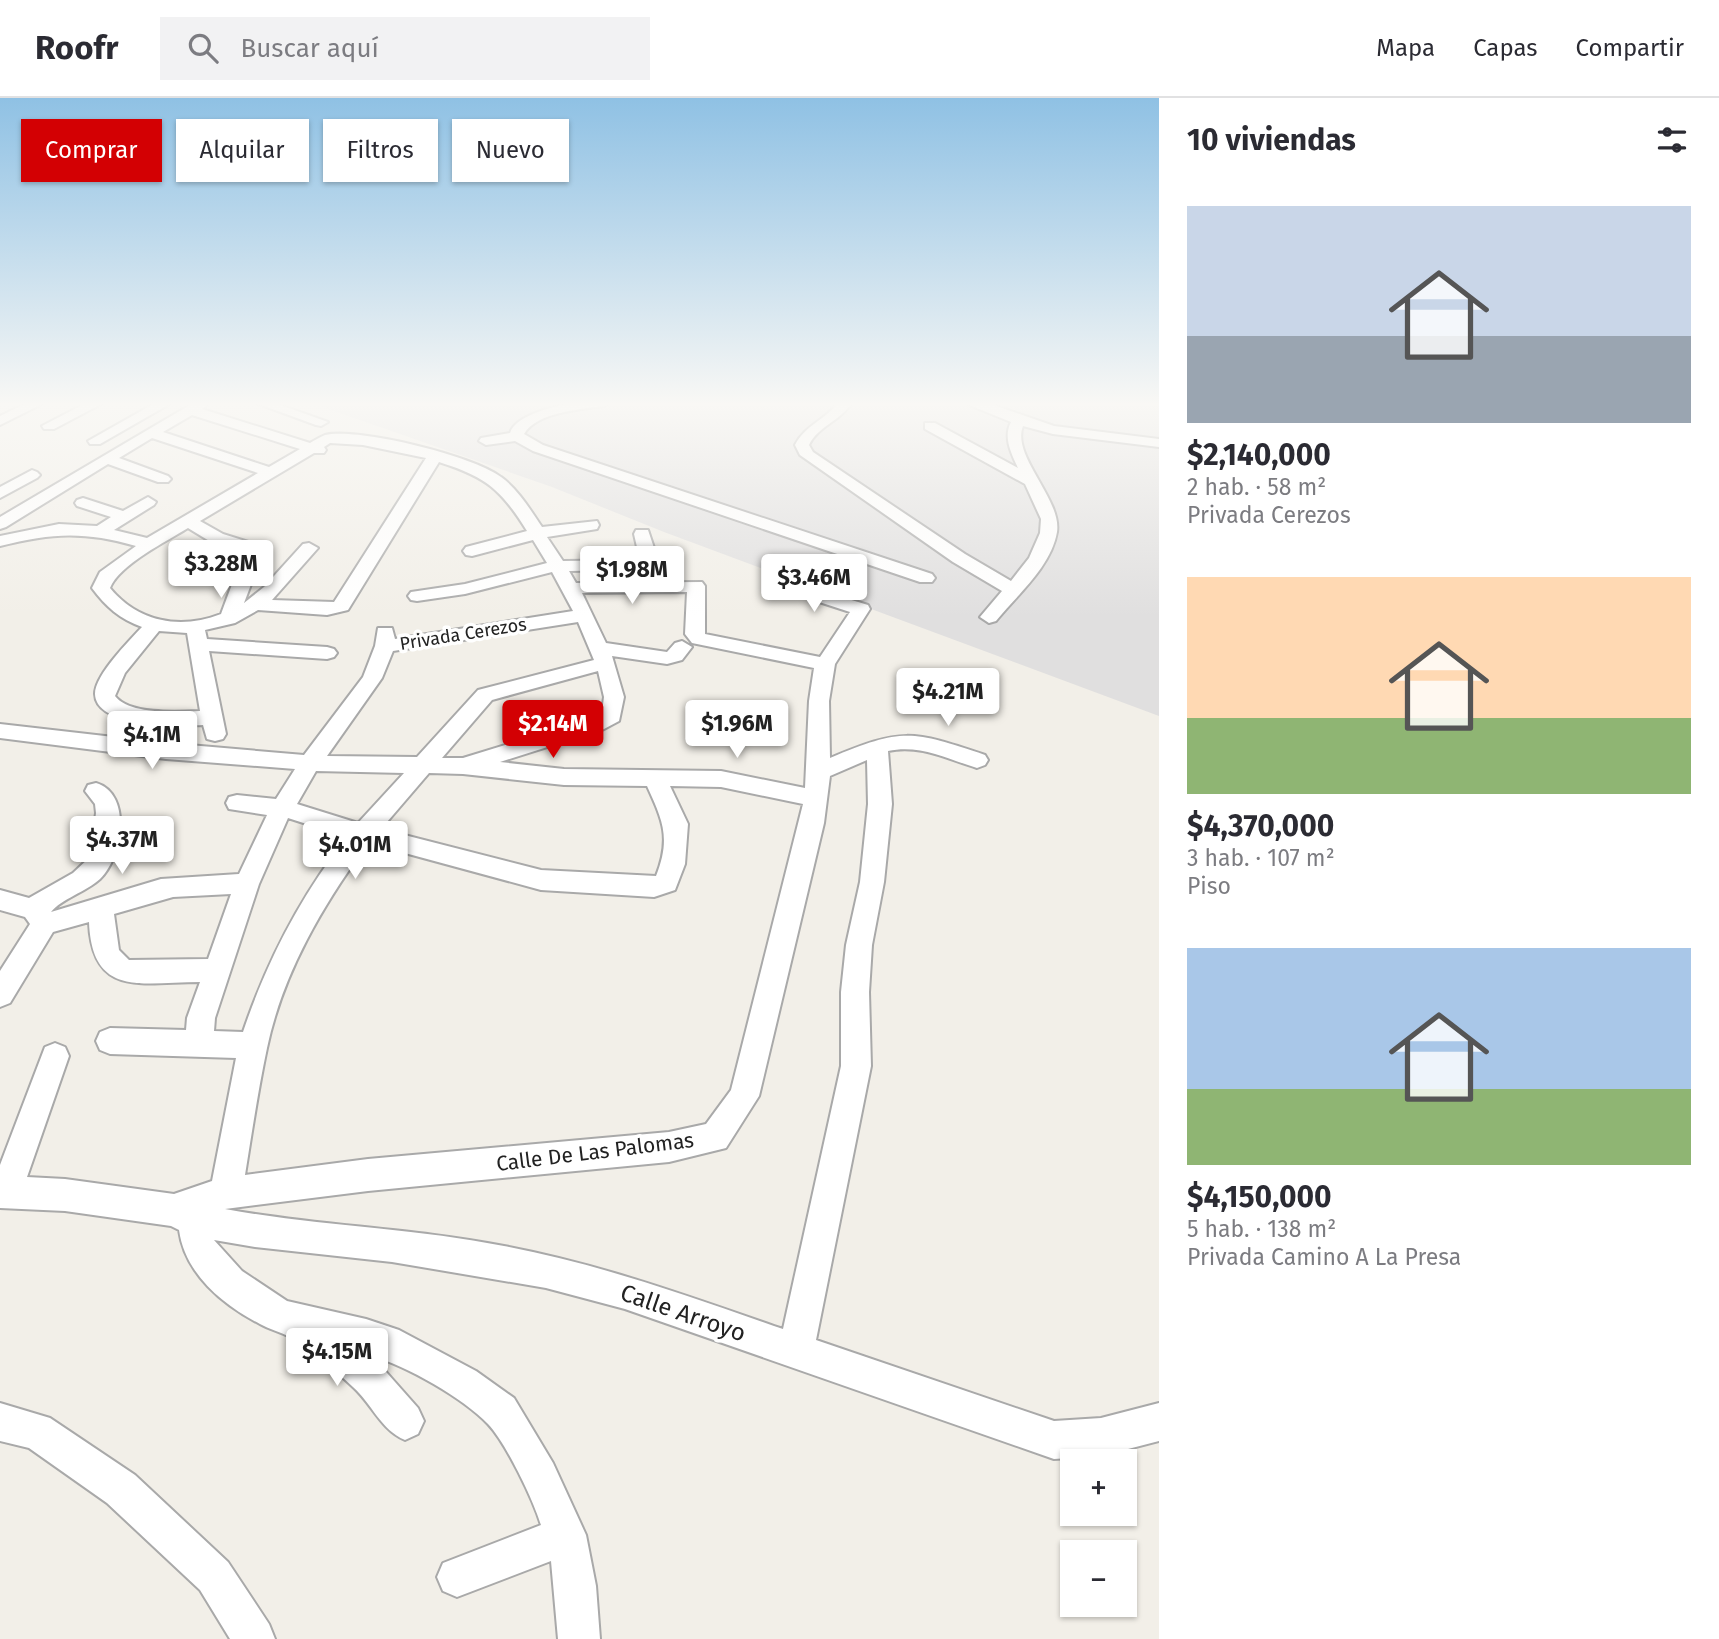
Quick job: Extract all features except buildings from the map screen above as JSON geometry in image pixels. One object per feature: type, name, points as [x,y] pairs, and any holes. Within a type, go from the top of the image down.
[{"type":"street","points":[[0,524],[81,474]]},
{"type":"street","points":[[149,474],[163,479]]},
{"type":"street","points":[[266,474],[149,544],[106,576],[102,588],[110,602],[128,616],[154,625],[197,636],[327,653]]},
{"type":"street","points":[[256,604],[338,608],[344,603],[424,474]]},
{"type":"street","points":[[463,765],[608,719],[615,712],[616,705],[603,656],[557,566],[538,533],[510,496],[485,474]]},
{"type":"street","points":[[615,474],[926,578]]},
{"type":"street","points":[[836,474],[1010,589]]},
{"type":"street","points":[[1018,474],[1031,481]]},
{"type":"street","points":[[989,617],[1010,589],[1033,566],[1047,542],[1049,519],[1028,474]]},
{"type":"street","points":[[0,493],[32,475]]},
{"type":"street","points":[[489,504],[510,496]]},
{"type":"street","points":[[102,530],[148,502]]},
{"type":"street","points":[[83,503],[123,516]]},
{"type":"street","points":[[189,522],[217,538],[252,549],[253,555],[228,619]]},
{"type":"street","points":[[472,551],[538,533],[592,524]]},
{"type":"street","points":[[0,541],[71,527],[102,530],[149,544]]},
{"type":"street","points":[[642,534],[650,564]]},
{"type":"street","points":[[197,636],[256,604],[309,548]]},
{"type":"street","points":[[417,596],[465,589],[557,566],[672,565]]},
{"type":"street","name":"Calle De Las Palomas","points":[[184,1215],[226,1193],[368,1175],[669,1147],[715,1137],[744,1096],[812,823],[819,701],[825,664],[861,609],[779,583]]},
{"type":"street","points":[[569,588],[696,586],[695,634],[699,639],[825,664]]},
{"type":"street","name":"Privada Cerezos","points":[[310,763],[372,678],[385,639],[584,615]]},
{"type":"street","points":[[154,625],[134,647],[106,688],[105,698],[110,706],[121,712],[154,717],[211,718]]},
{"type":"street","points":[[197,636],[219,754]]},
{"type":"street","points":[[226,1193],[253,1046],[271,990],[292,940],[326,882],[363,833],[485,695],[603,656],[667,658],[675,656],[682,648]]},
{"type":"street","points":[[0,731],[166,751],[310,763],[463,765],[564,777],[721,779],[816,785],[877,747],[894,740],[910,741],[977,760]]},
{"type":"street","points":[[796,1352],[856,1066],[856,980],[859,945],[872,882],[880,804],[877,747]]},
{"type":"street","points":[[199,1044],[201,1018],[247,884],[282,808],[310,763]]},
{"type":"street","points":[[237,803],[282,808],[363,833],[541,880],[654,887],[666,883],[673,864],[676,824],[654,777]]},
{"type":"street","points":[[0,995],[8,967],[39,916],[47,897],[86,878],[102,859],[109,807],[96,791]]},
{"type":"street","points":[[0,900],[39,916],[71,920],[150,891],[181,886],[247,884]]},
{"type":"street","points":[[101,910],[106,955],[110,964],[117,968],[127,971],[219,970]]},
{"type":"street","points":[[110,1041],[253,1046]]},
{"type":"street","points":[[3,1192],[55,1056]]},
{"type":"street","name":"Calle Arroyo","points":[[3,1192],[65,1195],[184,1215],[255,1231],[392,1245],[502,1262],[625,1292],[1054,1440],[1101,1437],[1159,1422]]},
{"type":"street","points":[[184,1215],[211,1265],[245,1296],[300,1324],[367,1375],[405,1421]]},
{"type":"street","points":[[300,1324],[350,1332],[387,1344],[479,1394],[501,1412],[547,1486],[566,1535],[576,1576],[579,1639]]},
{"type":"street","points":[[0,1422],[37,1431],[121,1489],[214,1576],[254,1639]]},
{"type":"street","points":[[457,1577],[566,1535]]},
{"type":"shaded area","points":[[514,474],[1159,474],[1159,716],[664,532]]}]
